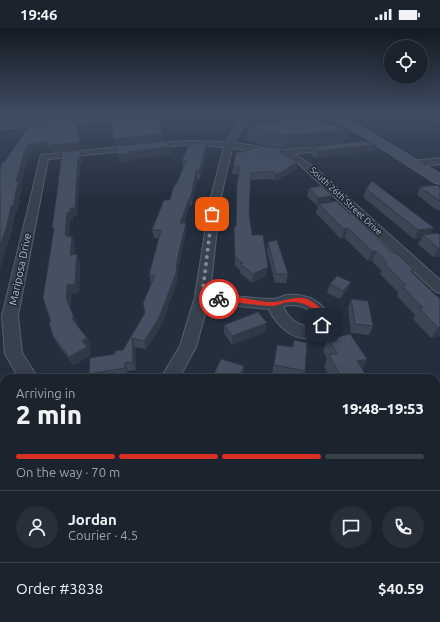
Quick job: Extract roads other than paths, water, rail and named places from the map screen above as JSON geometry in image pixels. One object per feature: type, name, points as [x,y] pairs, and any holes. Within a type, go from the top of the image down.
[{"type":"main road","points":[[379,143],[440,180]]},
{"type":"street","name":"South 26th Street Drive","points":[[44,157],[189,143],[252,147],[286,153],[301,161],[312,170],[440,288]]},
{"type":"street","points":[[364,144],[373,143]]},
{"type":"street","points":[[172,374],[188,347],[202,297],[214,201],[230,145]]},
{"type":"street","points":[[286,153],[342,146]]},
{"type":"street","name":"Mariposa Drive","points":[[26,374],[14,354],[10,316],[44,157]]},
{"type":"street","points":[[414,164],[440,161]]},
{"type":"street","points":[[202,297],[274,304]]}]
